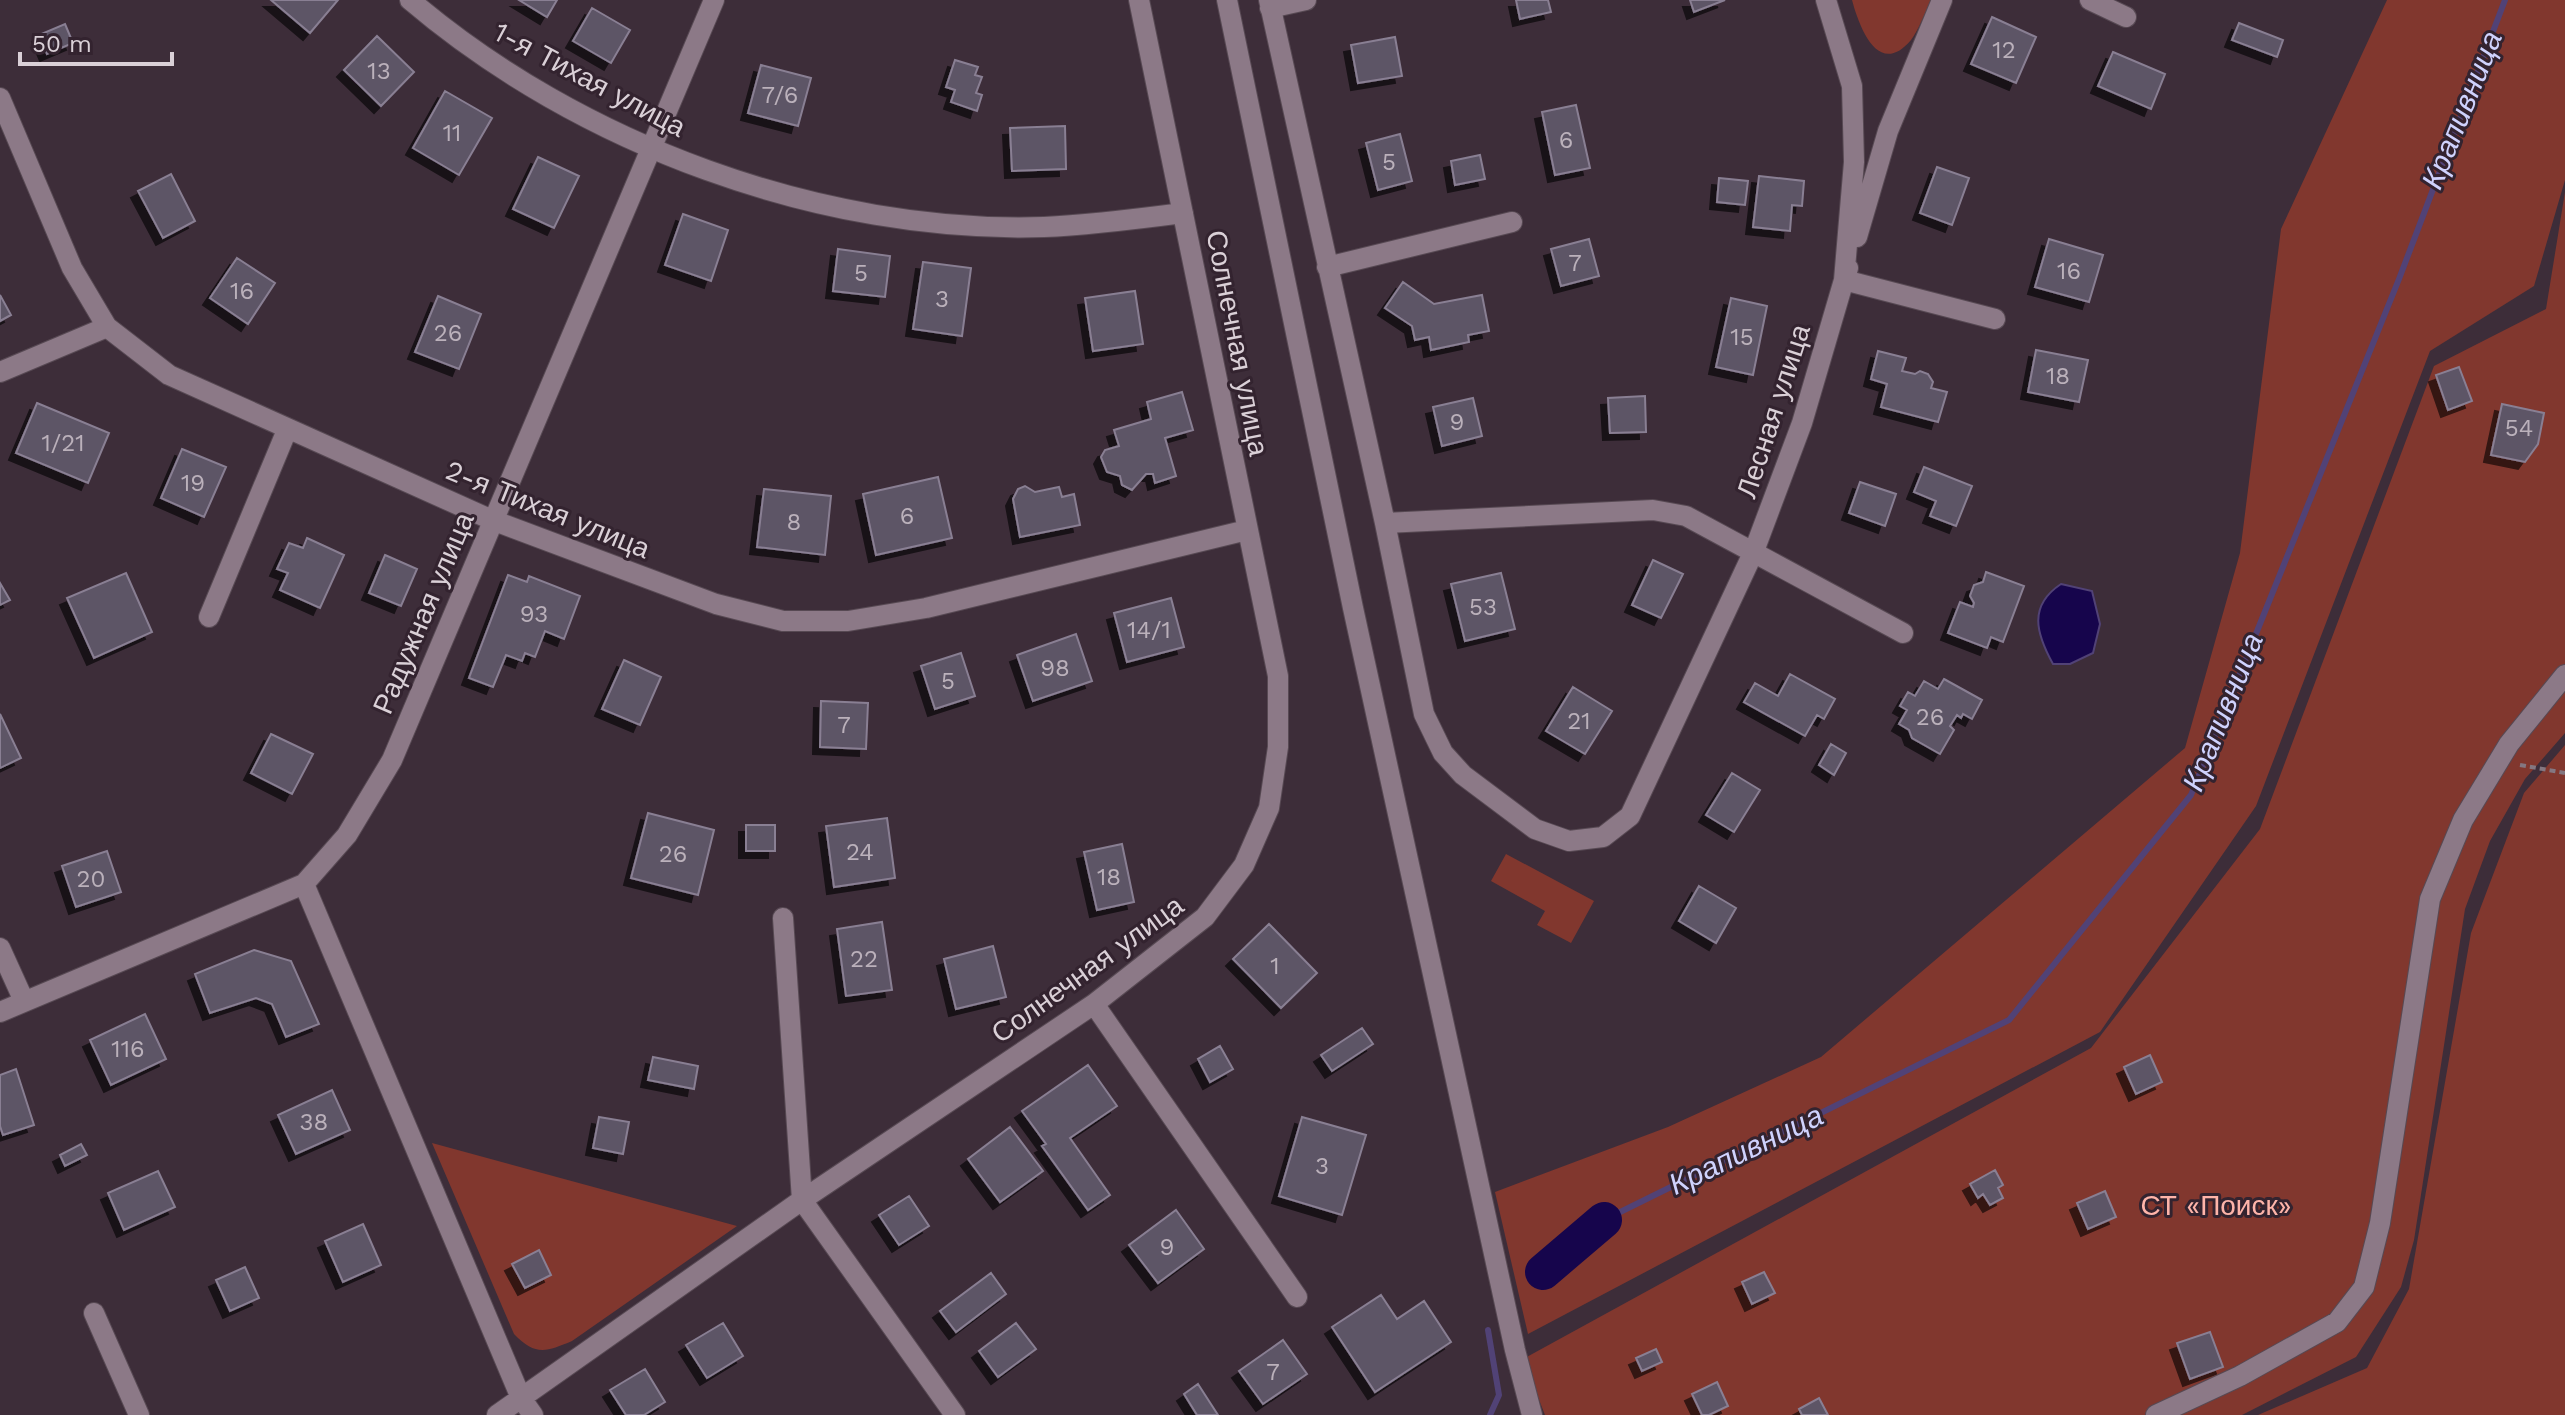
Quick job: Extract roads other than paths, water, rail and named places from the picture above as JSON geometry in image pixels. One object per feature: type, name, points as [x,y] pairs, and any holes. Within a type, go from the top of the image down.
[{"type":"street","name":"1-я Тихая улица","points":[[410,0],[490,61],[650,149],[740,182],[853,210],[949,223],[1042,227],[1183,213]]},
{"type":"street","name":"Радужная улица","points":[[0,1012],[304,884],[347,835],[392,760],[714,0]]},
{"type":"street","name":"Солнечная улица","points":[[497,1415],[802,1200],[1094,1004],[1205,917],[1244,865],[1269,808],[1278,747],[1278,676],[1139,0]]},
{"type":"street","points":[[1227,0],[1356,623],[1532,1415]]},
{"type":"street","points":[[1306,0],[1269,4],[1385,523],[1653,510],[1686,516],[1903,633]]},
{"type":"street","name":"Лесная улица","points":[[1385,523],[1424,714],[1443,753],[1463,775],[1535,829],[1569,841],[1603,837],[1630,816],[1754,551],[1802,423],[1844,280],[1854,162],[1852,86],[1826,0]]},
{"type":"street","points":[[1942,0],[1888,131],[1844,280],[1995,319]]},
{"type":"street","points":[[2090,0],[2126,17]]},
{"type":"street","name":"2-я Тихая улица","points":[[0,98],[72,268],[107,327],[169,375],[492,520],[716,604],[783,621],[848,621],[926,608],[1247,530]]},
{"type":"street","points":[[1327,267],[1512,222]]},
{"type":"street","points":[[0,372],[107,327]]},
{"type":"street","points":[[209,617],[287,430]]},
{"type":"street","points":[[2156,1415],[2240,1376],[2337,1322],[2364,1287],[2380,1223],[2430,899],[2463,820],[2509,744],[2565,675]]},
{"type":"street","points":[[304,884],[521,1398],[533,1415]]},
{"type":"street","points":[[783,918],[802,1200],[955,1415]]},
{"type":"street","points":[[0,948],[24,1001]]},
{"type":"street","points":[[1094,1004],[1297,1297]]},
{"type":"street","points":[[94,1313],[139,1415]]},
{"type":"waterway","name":"Крапивница","points":[[1604,1220],[2009,1020],[2191,795],[2399,279],[2505,0]]},
{"type":"waterway","name":"Крапивница","points":[[1543,1272],[1604,1220]]},
{"type":"waterway","name":"Крапивница","points":[[1488,1330],[1499,1395],[1490,1415]]},
{"type":"park label","name":"СТ «Поиск»","points":[[2216,1205]]}]
